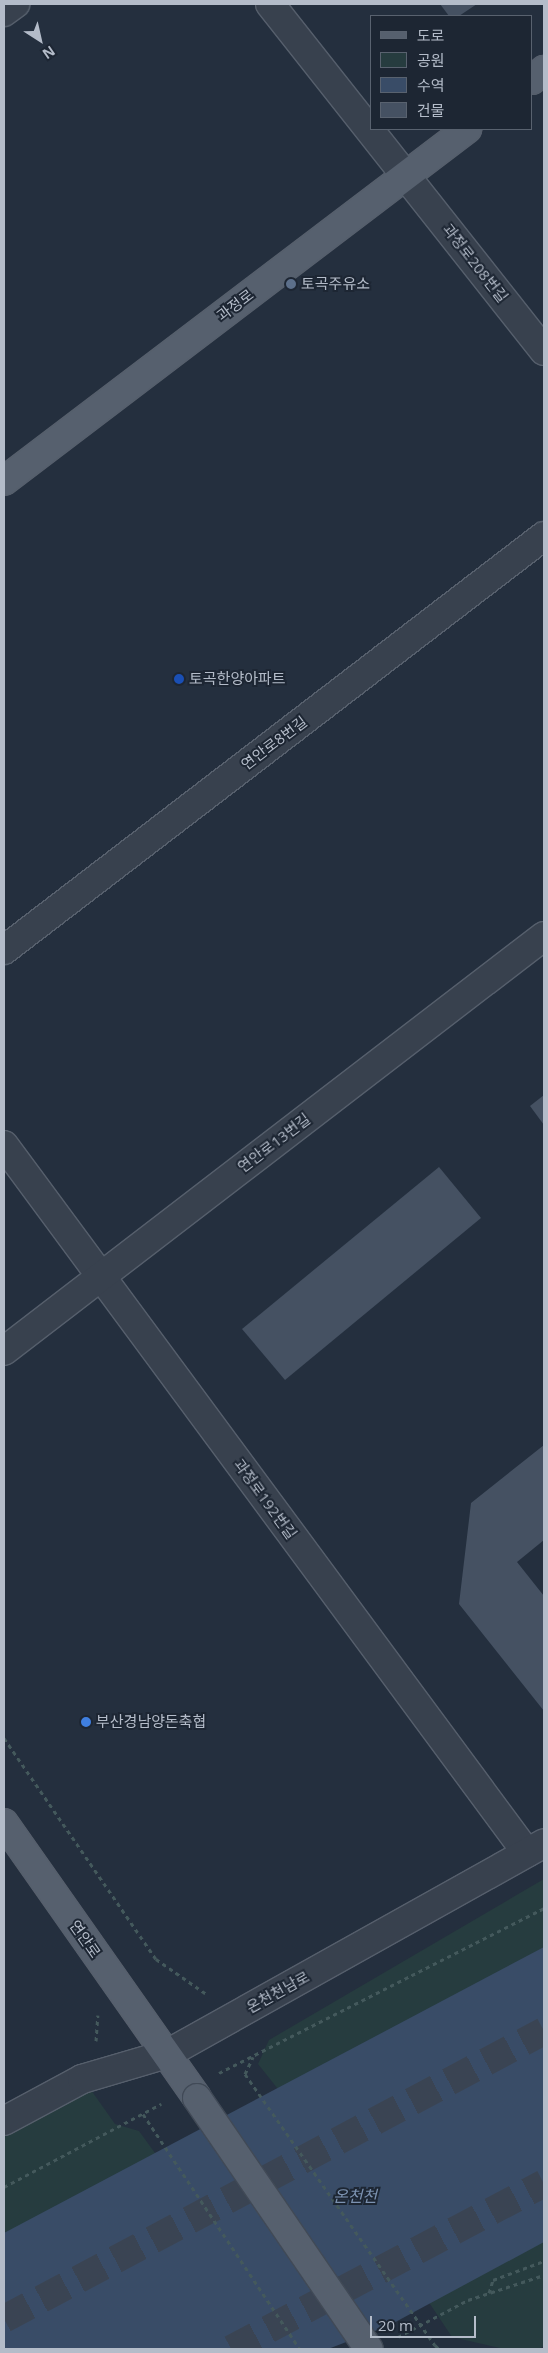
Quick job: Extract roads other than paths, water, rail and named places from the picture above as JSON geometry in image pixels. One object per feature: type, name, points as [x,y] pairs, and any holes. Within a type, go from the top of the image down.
[{"type":"main road","points":[[533,79],[544,70]]},
{"type":"main road","name":"과정로","points":[[4,481],[466,130]]},
{"type":"main road","name":"연안로","points":[[4,1823],[194,2094],[381,2345]]},
{"type":"street","points":[[4,12],[15,4]]},
{"type":"street","name":"과정로208번길","points":[[270,4],[370,130]]},
{"type":"street","name":"과정로208번길","points":[[370,130],[544,351]]},
{"type":"street","name":"연안로8번길","points":[[4,950],[544,536]]},
{"type":"street","name":"연안로13번길","points":[[4,1351],[544,936]]},
{"type":"street","name":"과정로192번길","points":[[4,1145],[101,1276],[535,1848]]},
{"type":"street","name":"온천천남로","points":[[4,2121],[82,2079],[167,2054],[535,1848]]},
{"type":"water","name":"온천천","points":[[544,1947],[544,2242],[388,2326],[328,2349],[4,2349],[4,2233]]},
{"type":"tunnel","points":[[4,2319],[544,2031]]},
{"type":"tunnel","points":[[231,2349],[544,2183]]},
{"type":"place","name":"토곡주유소","points":[[291,284]]},
{"type":"place","name":"토곡한양아파트","points":[[179,679]]},
{"type":"place","name":"부산경남양돈축협","points":[[86,1722]]}]
